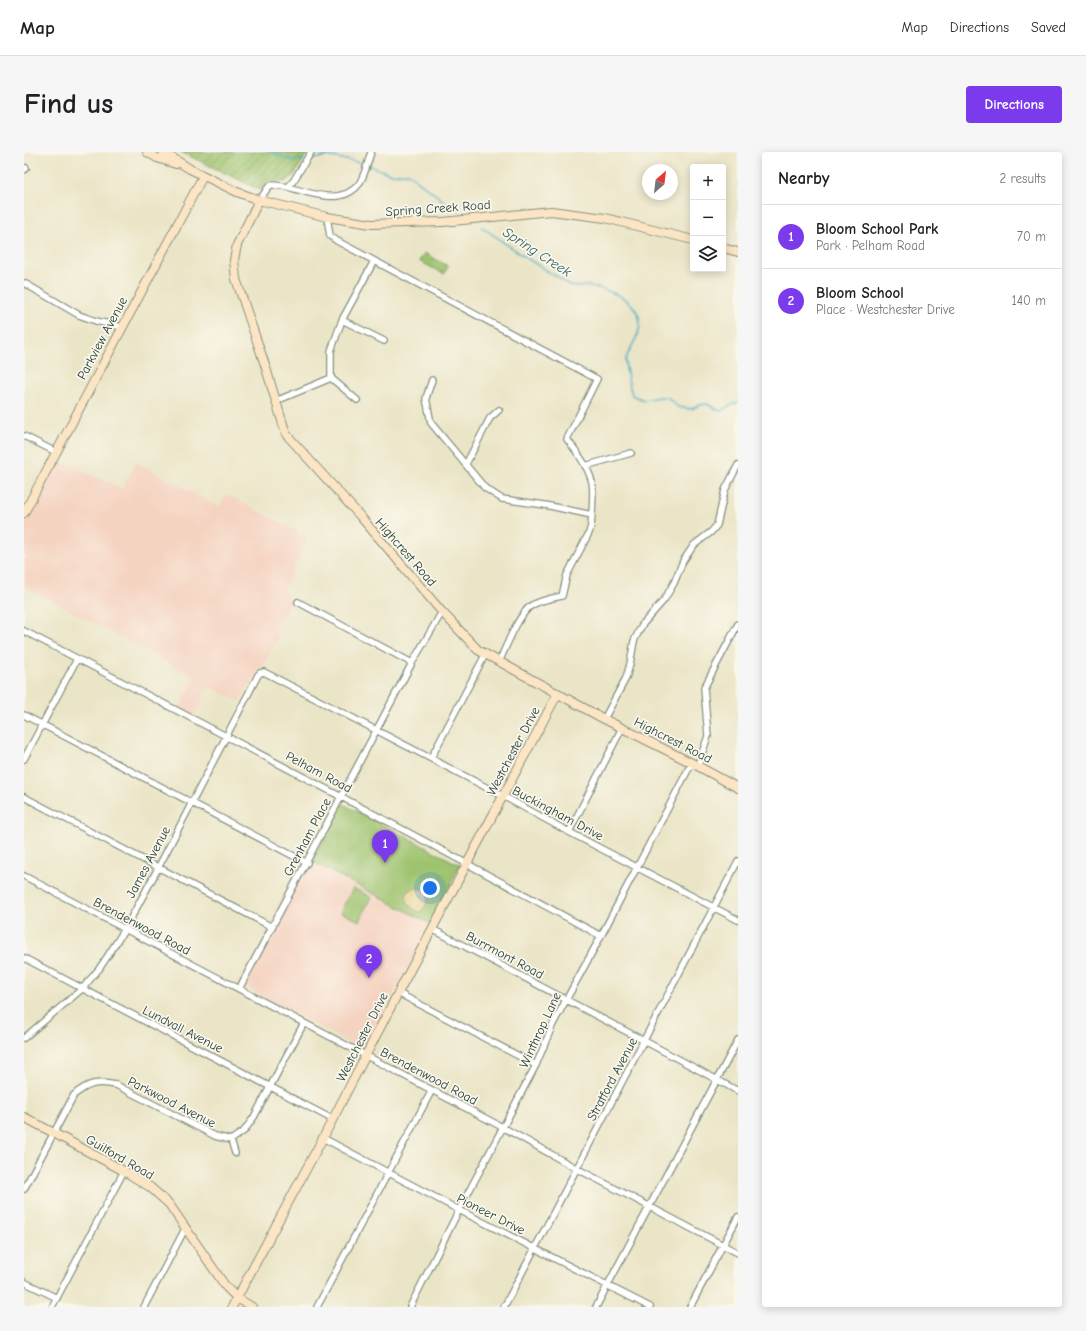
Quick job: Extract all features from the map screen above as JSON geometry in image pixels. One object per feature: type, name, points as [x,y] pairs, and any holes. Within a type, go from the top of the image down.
[{"type":"street","name":"Spring Creek Road","points":[[147,152],[158,158],[190,169]]},
{"type":"street","name":"Spring Creek Road","points":[[164,152],[190,169],[237,192],[259,200],[327,217],[372,224],[443,222],[551,211],[605,218],[690,239]]},
{"type":"street","points":[[259,200],[269,186],[272,185],[288,187],[318,195],[336,196],[346,194],[358,185],[365,172],[371,152]]},
{"type":"street","points":[[288,187],[311,153]]},
{"type":"street","name":"Parkview Avenue","points":[[24,513],[203,176]]},
{"type":"street","name":"Highcrest Road","points":[[259,200],[237,245],[234,260],[236,279],[286,434],[360,516],[442,612],[478,650],[604,719],[738,788]]},
{"type":"street","points":[[327,217],[330,236],[374,261],[597,379],[567,439],[585,466],[592,483],[592,515],[589,533],[567,575],[562,596],[545,600],[531,606],[521,616],[499,662]]},
{"type":"street","points":[[726,249],[738,252]]},
{"type":"street","points":[[357,400],[331,378],[331,351],[342,320],[374,261]]},
{"type":"street","points":[[24,283],[79,315],[96,321],[122,327]]},
{"type":"street","points":[[342,320],[384,341]]},
{"type":"street","points":[[276,401],[331,378]]},
{"type":"street","points":[[432,380],[426,398],[431,424],[485,488],[502,499],[545,504],[592,515]]},
{"type":"street","points":[[466,464],[490,418],[499,410]]},
{"type":"street","points":[[24,436],[56,452]]},
{"type":"street","points":[[585,466],[632,453]]},
{"type":"street","points":[[604,719],[626,678],[634,641],[642,625],[664,600],[674,583],[683,560],[694,545],[711,532],[717,525],[725,490],[738,465]]},
{"type":"street","points":[[298,602],[412,663]]},
{"type":"street","name":"Grenham Place","points":[[239,989],[412,663],[442,612]]},
{"type":"street","name":"Winthrop Lane","points":[[410,1307],[536,1065],[550,1031],[566,999],[601,936],[689,768],[699,762],[708,736],[704,688],[738,624]]},
{"type":"street","name":"Pelham Road","points":[[24,631],[467,862],[601,936]]},
{"type":"street","points":[[431,758],[485,655]]},
{"type":"street","points":[[24,759],[77,659]]},
{"type":"street","name":"Buckingham Drive","points":[[260,673],[264,672],[377,730],[738,920]]},
{"type":"street","name":"James Avenue","points":[[24,1038],[82,989],[99,969],[125,929],[260,673]]},
{"type":"street","name":"Westchester Drive","points":[[232,1307],[558,693]]},
{"type":"street","points":[[24,715],[307,862]]},
{"type":"street","points":[[569,832],[622,728]]},
{"type":"street","points":[[24,797],[272,927]]},
{"type":"street","name":"Stratford Avenue","points":[[504,1307],[645,1041],[738,861]]},
{"type":"street","name":"Brendenwood Road","points":[[24,876],[366,1055],[504,1128],[576,1169],[738,1253]]},
{"type":"street","name":"Burrmont Road","points":[[432,929],[738,1091]]},
{"type":"street","name":"Lundvall Avenue","points":[[24,958],[332,1119]]},
{"type":"street","points":[[398,993],[536,1065]]},
{"type":"street","points":[[235,1153],[231,1140],[239,1135],[254,1117],[304,1023]]},
{"type":"street","points":[[596,1307],[738,1040]]},
{"type":"street","name":"Parkwood Avenue","points":[[24,1189],[74,1096],[82,1088],[92,1084],[104,1083],[116,1086],[215,1136],[231,1140]]},
{"type":"street","points":[[317,1307],[432,1090]]},
{"type":"street","name":"Guilford Road","points":[[24,1118],[124,1170],[150,1187],[169,1204],[219,1277],[237,1298],[252,1307]]},
{"type":"street","name":"Pioneer Drive","points":[[323,1138],[535,1249],[650,1307]]},
{"type":"street","points":[[52,1307],[124,1170]]},
{"type":"street","points":[[690,1307],[738,1217]]},
{"type":"street","points":[[144,1307],[186,1227]]},
{"type":"street","points":[[24,1282],[57,1298]]},
{"type":"shaded area","points":[[58,460],[122,489],[136,462],[219,507],[226,494],[308,538],[284,589],[290,602],[273,633],[279,636],[264,665],[251,682],[240,702],[209,686],[193,716],[179,709],[195,677],[24,586],[24,523]]},
{"type":"shaded area","points":[[311,861],[431,924],[364,1049],[362,1050],[246,987]]},
{"type":"green space","points":[[181,152],[308,152],[294,175],[286,182],[271,181],[260,190]]},
{"type":"green space","points":[[424,253],[448,266],[444,274],[419,261]]},
{"type":"green space","points":[[343,804],[460,865],[431,924],[311,861]]},
{"type":"green space","points":[[353,888],[371,897],[359,921],[340,912]]},
{"type":"sand","points":[[419,888],[427,892],[428,897],[427,903],[419,912],[409,905],[406,897],[409,890]]},
{"type":"waterway","name":"Spring Creek","points":[[270,152],[290,160],[304,160]]},
{"type":"waterway","name":"Spring Creek","points":[[308,160],[328,156],[365,164]]},
{"type":"waterway","name":"Spring Creek","points":[[368,165],[391,174],[408,173],[446,203],[460,211]]},
{"type":"waterway","name":"Spring Creek","points":[[482,227],[527,259],[569,285],[574,287],[586,286],[609,291],[631,304],[636,310],[640,323],[638,333],[626,359],[626,367],[632,395],[644,400],[667,397],[678,407],[683,408],[692,409],[699,405],[707,404],[720,411],[738,402]]},
{"type":"place","name":"Bloom School Park","points":[[385,863]]},
{"type":"place","name":"Bloom School","points":[[369,978]]}]
